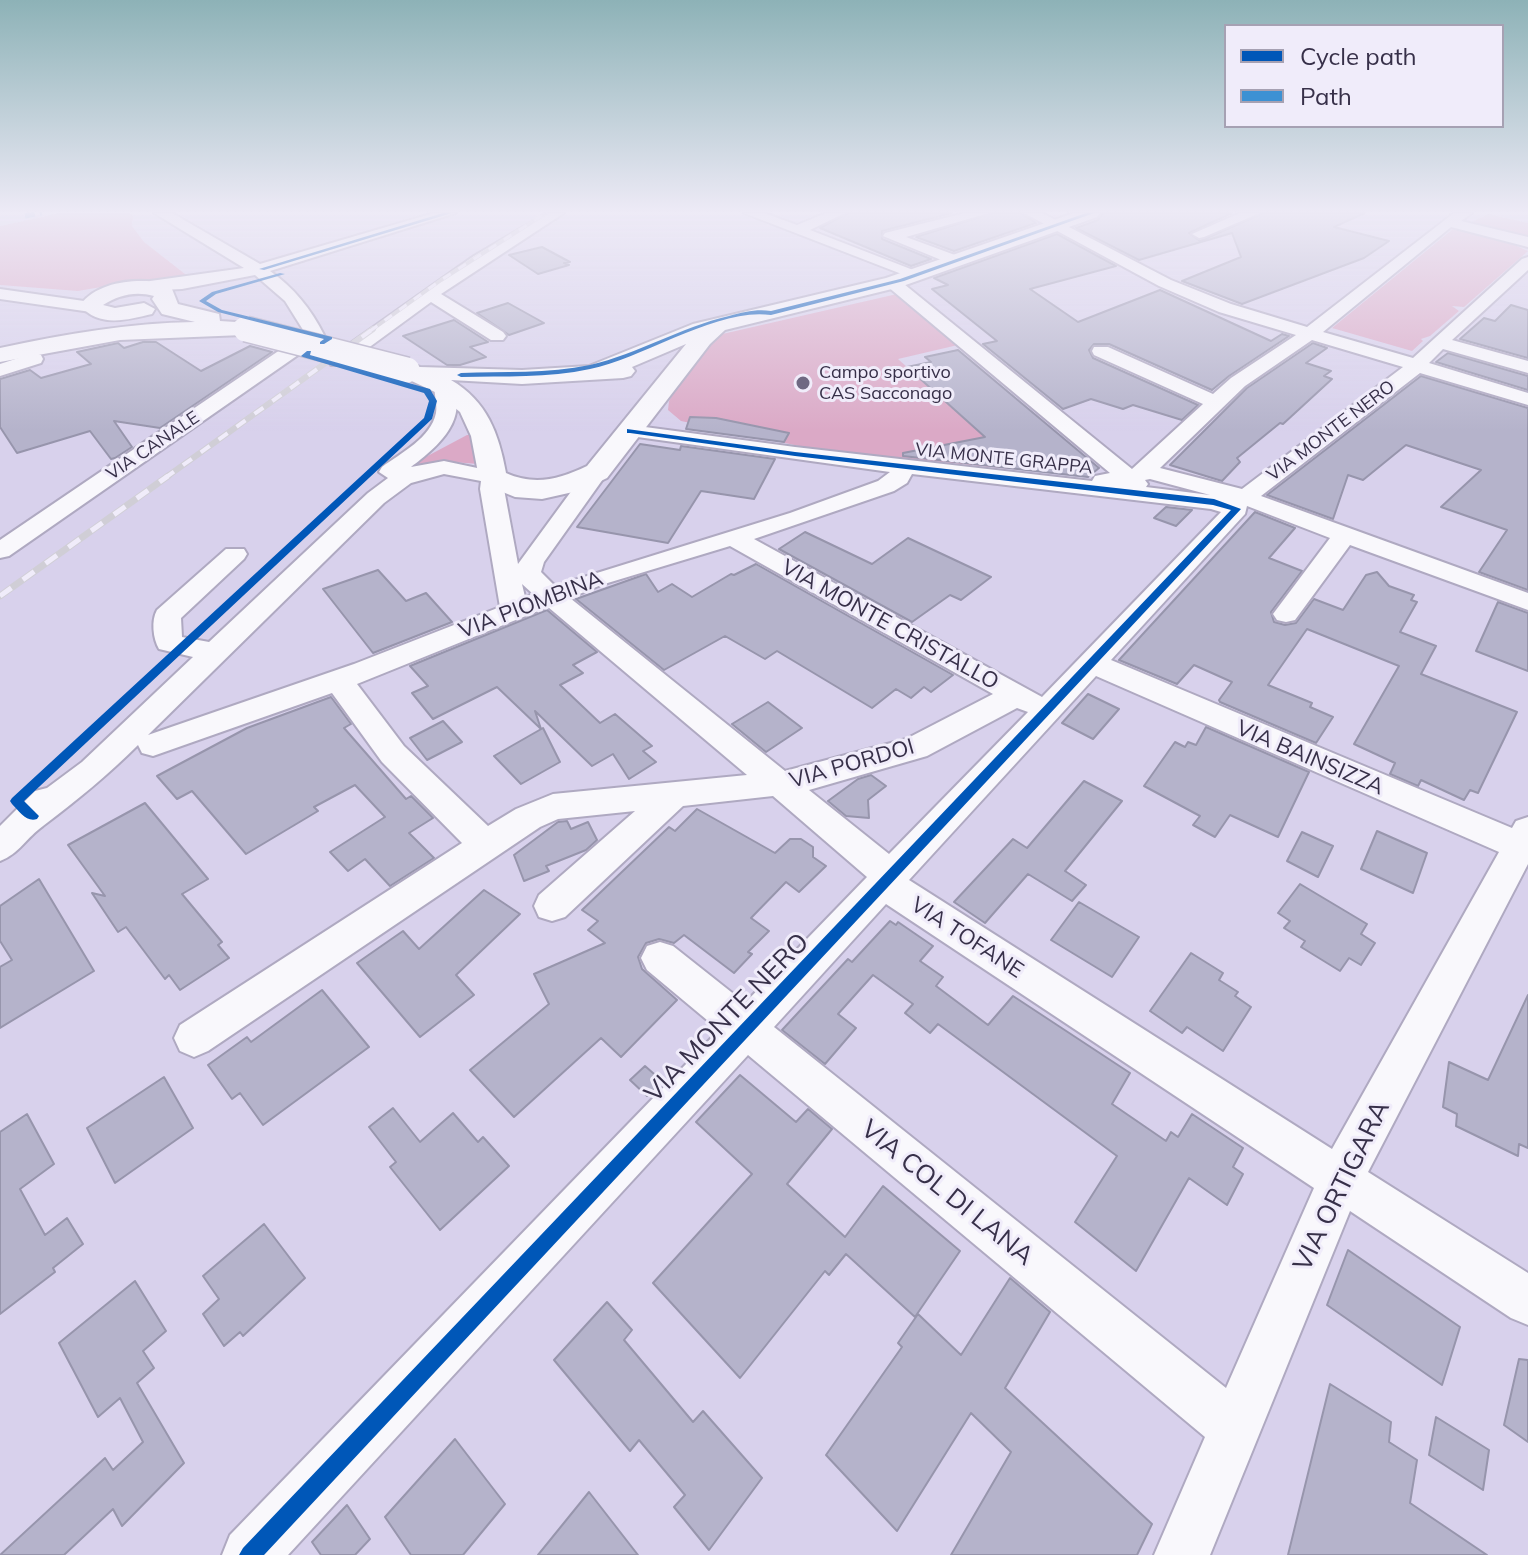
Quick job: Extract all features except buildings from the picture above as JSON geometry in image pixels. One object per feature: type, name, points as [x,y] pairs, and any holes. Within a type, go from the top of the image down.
[{"type":"main road","points":[[597,371],[701,329],[883,286]]},
{"type":"main road","points":[[0,345],[71,323],[100,297],[120,290],[143,287],[161,290],[170,309],[407,370],[443,386],[461,398],[479,417],[493,478],[515,488],[542,490],[572,484],[597,472],[705,335],[771,313]]},
{"type":"main road","points":[[0,354],[154,306],[164,299]]},
{"type":"main road","points":[[91,307],[105,314],[127,313],[227,324]]},
{"type":"main road","points":[[0,354],[134,330],[227,324]]},
{"type":"main road","name":"VIA MONTE GRAPPA","points":[[407,370],[492,377],[631,372],[646,376],[657,384],[653,401]]},
{"type":"main road","name":"VIA MONTE GRAPPA","points":[[479,417],[486,401],[504,388],[551,376]]},
{"type":"street","points":[[143,287],[168,286]]},
{"type":"street","points":[[164,299],[213,286]]},
{"type":"street","points":[[215,286],[197,293],[187,303],[192,310],[227,324]]},
{"type":"street","name":"VIA CANALE","points":[[0,550],[315,335],[295,303],[275,286]]},
{"type":"street","points":[[338,361],[441,286]]},
{"type":"street","points":[[896,286],[1139,480],[1238,382],[1309,334],[1369,286]]},
{"type":"street","points":[[1171,286],[1240,314],[1528,399]]},
{"type":"street","name":"VIA MONTE NERO","points":[[250,1555],[1094,664],[1262,482],[1417,366],[1502,286]]},
{"type":"street","points":[[11,297],[120,290]]},
{"type":"street","points":[[429,294],[497,336]]},
{"type":"street","points":[[11,297],[91,307]]},
{"type":"street","points":[[1440,342],[1528,367]]},
{"type":"street","points":[[1101,351],[1216,403]]},
{"type":"street","points":[[0,370],[34,359]]},
{"type":"street","points":[[0,847],[16,815],[76,766],[375,484],[436,435],[445,420],[448,403],[443,386]]},
{"type":"street","name":"VIA MONTE GRAPPA","points":[[653,401],[667,421],[685,430],[764,450]]},
{"type":"street","points":[[411,457],[452,437],[479,417]]},
{"type":"street","name":"VIA MONTE GRAPPA","points":[[624,438],[1081,485],[1139,480],[1195,491],[1229,504],[1345,535],[1528,602]]},
{"type":"street","name":"VIA PIOMBINA","points":[[153,745],[339,681],[603,576],[886,486],[898,479],[904,466]]},
{"type":"street","points":[[16,815],[93,770],[398,479],[436,467],[474,471],[493,478],[491,489],[514,611]]},
{"type":"street","name":"VIA TOFANE","points":[[597,472],[529,565],[530,578],[880,867],[899,894],[1528,1301]]},
{"type":"street","points":[[1286,614],[1345,535]]},
{"type":"street","name":"VIA MONTE CRISTALLO","points":[[732,537],[1048,712]]},
{"type":"street","points":[[200,649],[169,643],[167,616],[235,554]]},
{"type":"street","name":"VIA BAINSIZZA","points":[[1094,664],[1525,842]]},
{"type":"street","points":[[339,681],[393,754],[486,845]]},
{"type":"street","name":"VIA PORDOI","points":[[194,1038],[486,845],[528,818],[553,807],[780,784],[916,748],[1018,694]]},
{"type":"street","points":[[552,906],[674,795]]},
{"type":"street","name":"VIA ORTIGARA","points":[[1182,1555],[1340,1180],[1525,842]]},
{"type":"street","name":"VIA COL DI LANA","points":[[660,958],[1235,1428]]},
{"type":"shaded area","points":[[7,286],[110,286],[78,291]]},
{"type":"shaded area","points":[[1384,286],[1488,286],[1464,307],[1452,306],[1459,311],[1430,336],[1421,339],[1423,341],[1412,351],[1332,328]]},
{"type":"shaded area","name":"Campo sportivo CAS Sacconago","points":[[897,294],[958,345],[898,359],[1022,470],[818,450],[681,421],[668,410],[675,391],[718,335]]},
{"type":"shaded area","points":[[471,435],[478,464],[453,462],[405,468]]},
{"type":"railway","points":[[370,331],[433,286]]},
{"type":"railway","points":[[165,478],[373,329]]},
{"type":"railway","points":[[0,596],[168,476]]},
{"type":"cycle path","points":[[241,286],[214,293],[202,301],[220,311],[330,338],[322,343]]},
{"type":"cycle path","points":[[461,375],[556,372],[591,367],[633,354],[706,323],[758,311],[771,313],[880,286]]},
{"type":"cycle path","points":[[33,816],[16,801],[428,419],[433,401],[427,391],[305,356],[309,352]]},
{"type":"cycle path","points":[[250,1555],[1237,509],[1214,502],[795,454],[630,431]]},
{"type":"place","name":"Campo sportivo CAS Sacconago","points":[[803,383]]}]
